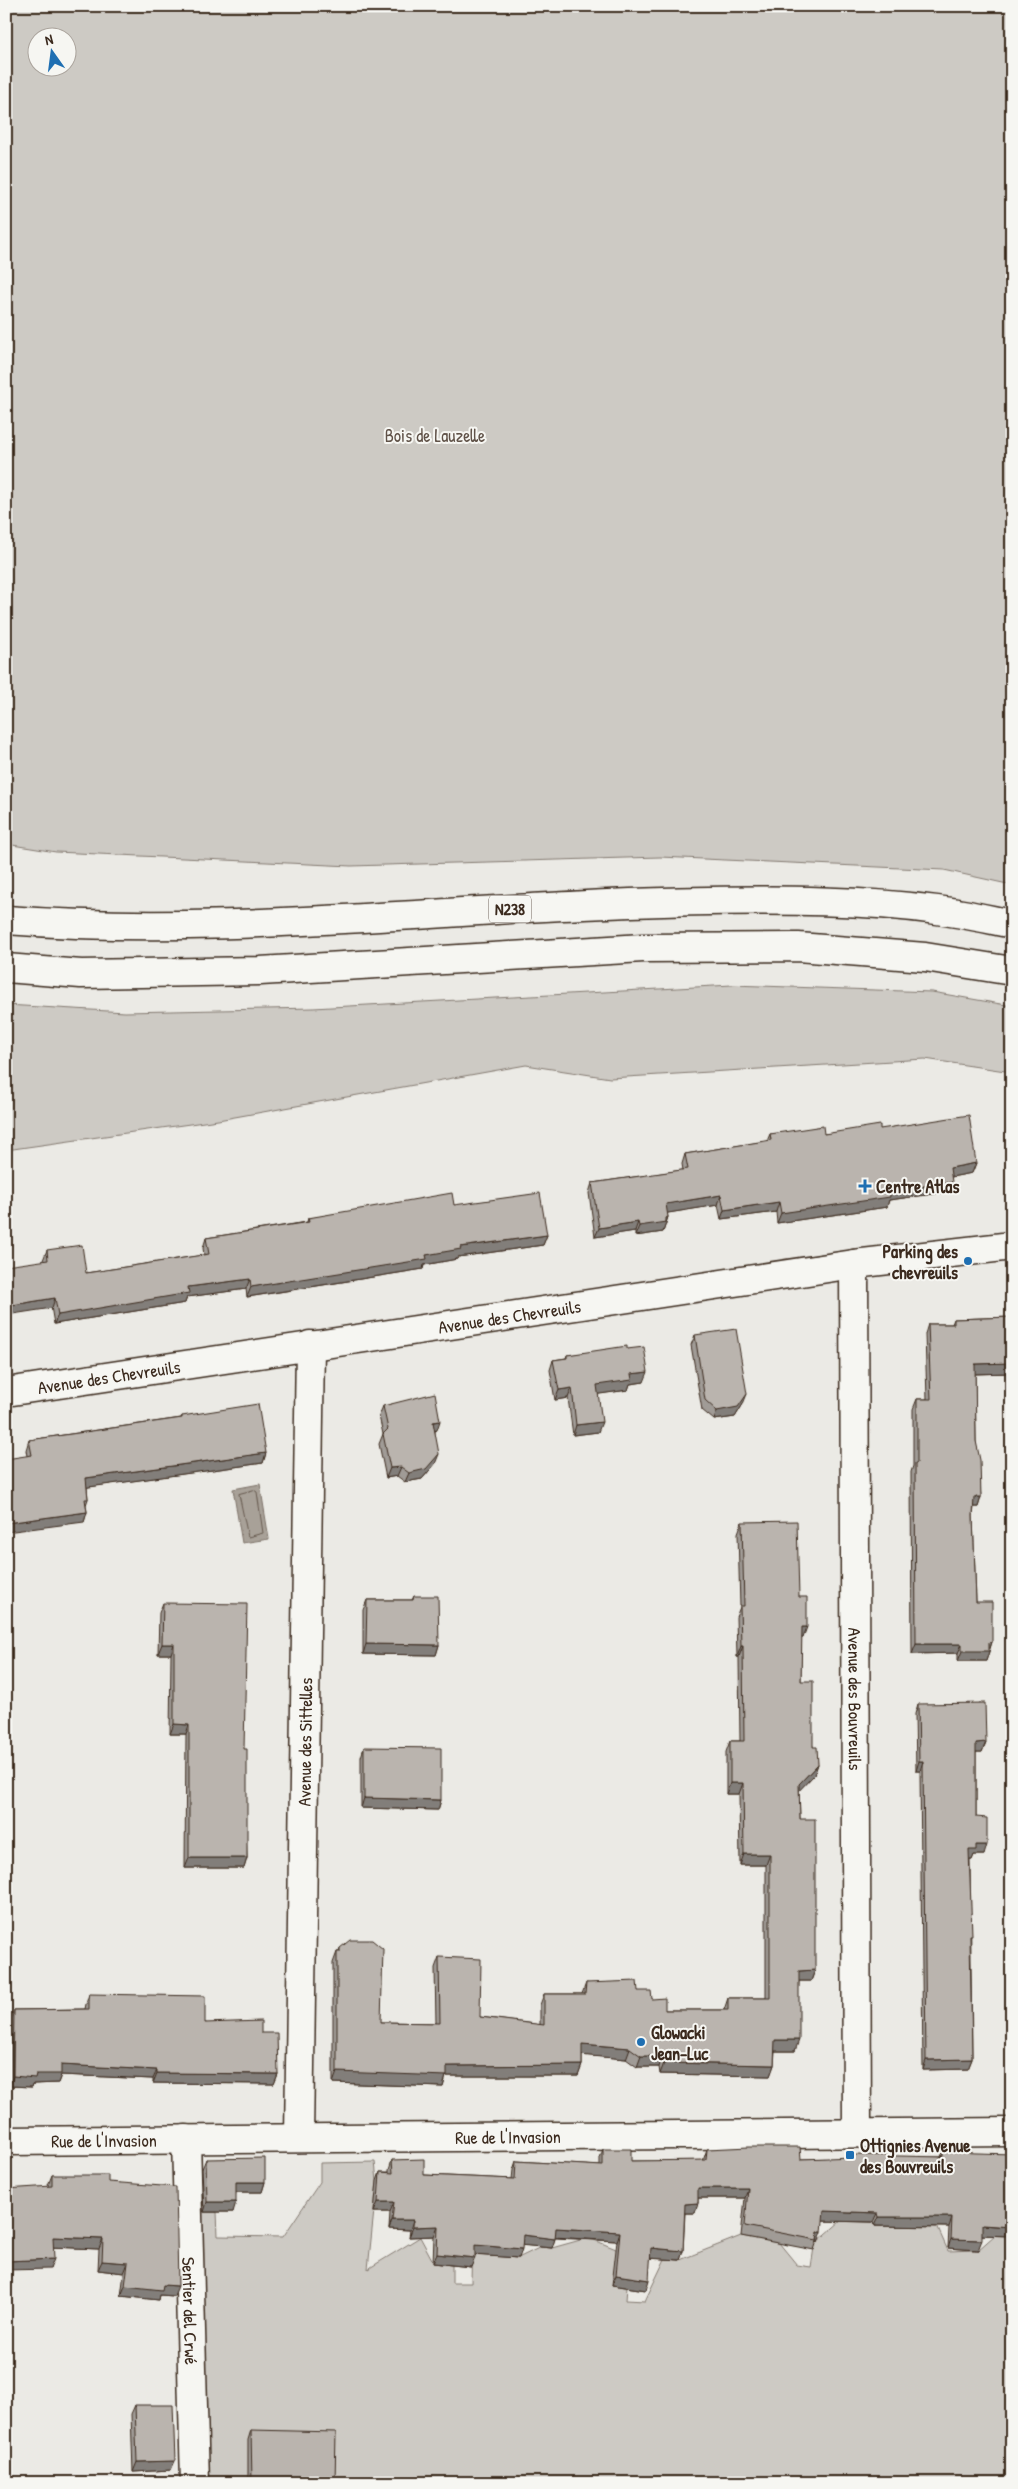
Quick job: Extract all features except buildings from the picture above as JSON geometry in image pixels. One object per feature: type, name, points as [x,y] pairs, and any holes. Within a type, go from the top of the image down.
[{"type":"main road","name":"N238","points":[[6,920],[75,925],[251,924],[627,902],[800,900],[937,910],[1012,924]]},
{"type":"main road","points":[[6,968],[81,974],[260,971],[643,948],[798,947],[925,957],[1012,970]]},
{"type":"main road","name":"Avenue des Chevreuils","points":[[6,1392],[854,1264],[1012,1246]]},
{"type":"main road","name":"Avenue des Bouvreuils","points":[[854,1264],[857,2133]]},
{"type":"main road","name":"Avenue des Sittelles","points":[[299,2138],[310,1345]]},
{"type":"main road","name":"Rue de l'Invasion","points":[[6,2141],[1012,2132]]},
{"type":"main road","name":"Sentier del Crwé","points":[[186,2139],[195,2483]]},
{"type":"green space","name":"Bois de Lauzelle","points":[[6,6],[1012,6],[1012,885],[944,870],[660,857],[351,866],[56,852],[6,844]]},
{"type":"green space","points":[[732,985],[932,992],[1012,1006],[1012,1072],[925,1059],[610,1078],[526,1065],[218,1120],[6,1150],[6,1005],[125,1012],[313,1008]]},
{"type":"green space","points":[[375,2162],[377,2181],[368,2269],[420,2237],[434,2263],[452,2265],[452,2283],[471,2283],[472,2235],[507,2257],[518,2258],[541,2247],[552,2248],[584,2239],[594,2240],[616,2249],[627,2287],[626,2300],[645,2301],[665,2259],[680,2260],[741,2236],[779,2243],[797,2265],[811,2267],[815,2241],[818,2241],[841,2221],[874,2222],[875,2226],[936,2224],[948,2251],[978,2250],[995,2235],[1012,2232],[1012,2483],[208,2483],[196,2205],[203,2204],[203,2212],[217,2212],[218,2236],[283,2237],[320,2182],[320,2163]]},
{"type":"water","points":[[260,1484],[269,1539],[242,1543],[233,1489]]},
{"type":"place","name":"Centre Atlas","points":[[865,1186]]},
{"type":"place","name":"Parking des chevreuils","points":[[968,1261]]},
{"type":"place","name":"Glowacki Jean-Luc","points":[[641,2042]]},
{"type":"place","name":"Ottignies Avenue des Bouvreuils","points":[[850,2155]]}]
